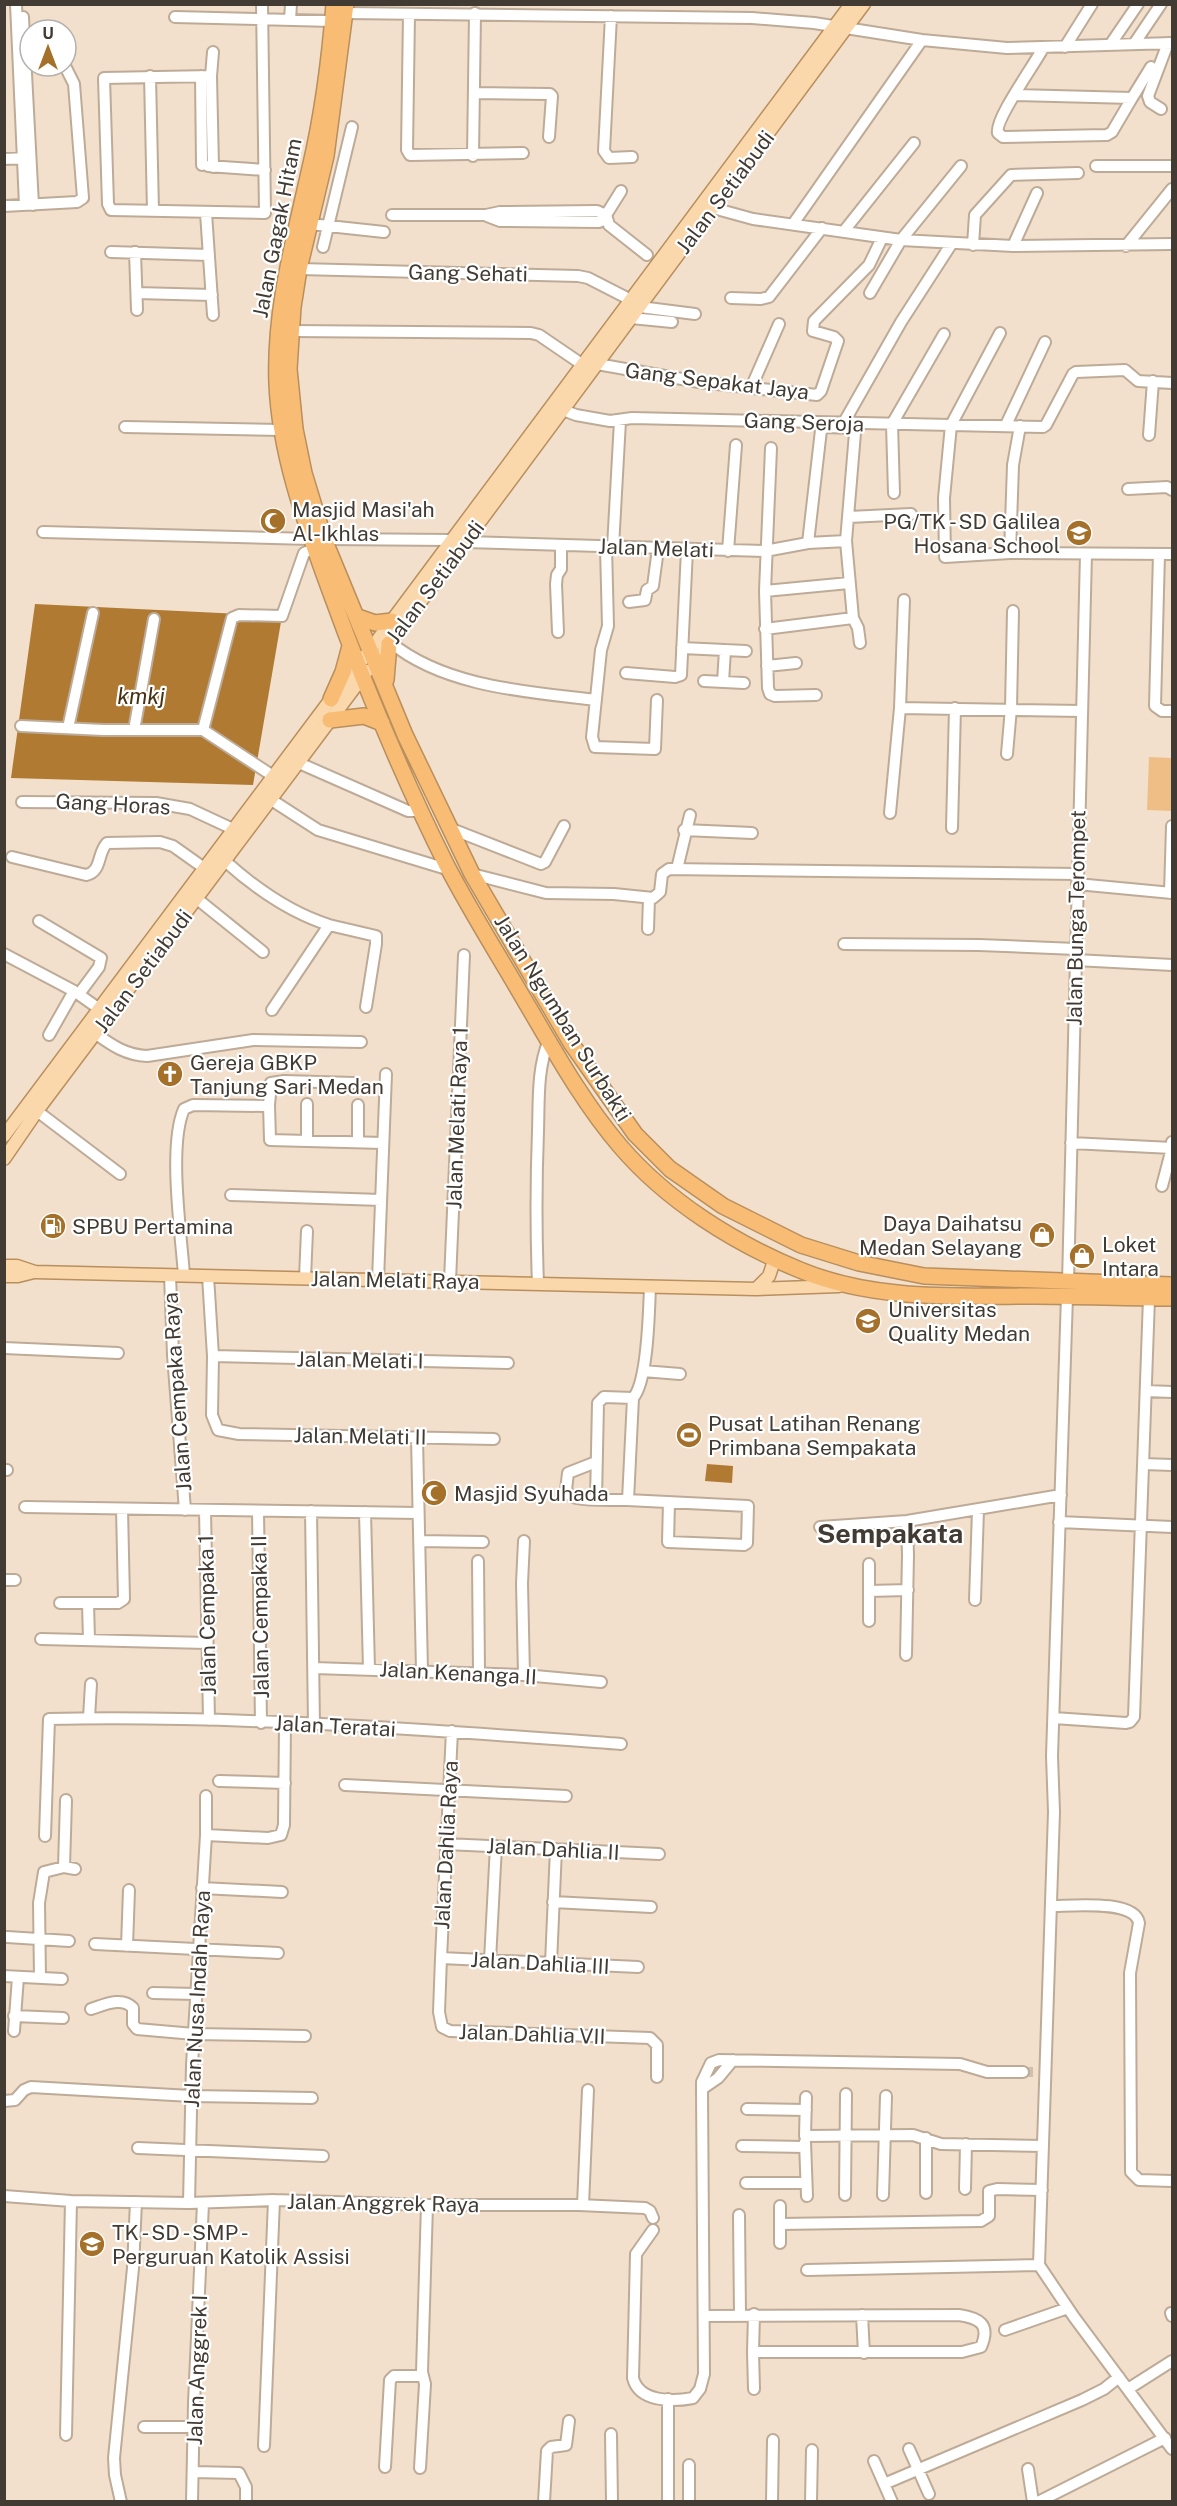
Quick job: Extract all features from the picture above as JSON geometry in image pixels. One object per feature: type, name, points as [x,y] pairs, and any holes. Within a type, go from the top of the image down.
[{"type":"highway","name":"Jalan Gagak Hitam","points":[[339,11],[310,224],[299,270],[291,331],[289,369],[295,429],[317,542],[358,616],[373,656]]},
{"type":"highway","name":"Jalan Gagak Hitam","points":[[316,173],[286,268],[279,328],[277,388],[282,430],[291,474],[317,542],[350,645],[361,670]]},
{"type":"highway","points":[[358,616],[375,623],[392,621]]},
{"type":"highway","points":[[387,689],[390,643]]},
{"type":"highway","points":[[331,699],[344,672],[350,645]]},
{"type":"highway","name":"Jalan Ngumban Surbakti","points":[[373,656],[405,735],[472,874],[571,1043],[635,1134],[669,1169],[723,1206],[772,1232],[801,1245],[859,1263],[924,1276],[1149,1298],[1173,1298]]},
{"type":"highway","name":"Jalan Ngumban Surbakti","points":[[361,670],[420,811],[450,870],[553,1046],[579,1089],[619,1146],[651,1179],[676,1200],[708,1221],[775,1258],[813,1275],[849,1286],[938,1296],[1173,1286]]},
{"type":"highway","points":[[330,720],[364,716],[382,723]]},
{"type":"highway","points":[[553,1046],[571,1043]]},
{"type":"main road","name":"Jalan Setiabudi","points":[[656,262],[713,208],[841,27],[851,4]]},
{"type":"main road","name":"Jalan Setiabudi","points":[[534,440],[563,410],[631,318],[635,303],[656,262],[841,27],[864,4]]},
{"type":"main road","name":"Jalan Setiabudi","points":[[373,656],[392,621],[458,541],[534,440],[583,365],[635,303]]},
{"type":"main road","name":"Jalan Setiabudi","points":[[4,1136],[196,898],[235,830],[273,776],[331,699],[373,656],[390,643],[458,541]]},
{"type":"main road","name":"Jalan Setiabudi","points":[[4,1159],[37,1111],[96,1034],[105,1013],[204,868],[221,857],[299,763],[330,720],[361,670]]},
{"type":"main road","points":[[756,1289],[769,1276],[775,1258]]},
{"type":"main road","name":"Jalan Melati Raya","points":[[4,1266],[18,1266],[35,1272]]},
{"type":"main road","name":"Jalan Melati Raya","points":[[4,1276],[35,1272],[756,1289],[849,1286]]},
{"type":"street","points":[[206,76],[106,77],[104,80],[109,208],[113,211],[264,214],[266,211],[262,4]]},
{"type":"street","points":[[264,19],[267,4]]},
{"type":"street","points":[[290,20],[291,4]]},
{"type":"street","points":[[705,4],[705,16]]},
{"type":"street","points":[[1065,47],[1092,4]]},
{"type":"street","points":[[1110,45],[1138,4]]},
{"type":"street","points":[[1134,44],[1161,4]]},
{"type":"street","points":[[175,17],[290,20],[339,11],[409,14],[445,10],[615,12],[673,10],[705,16],[841,27],[921,40],[1007,48],[1170,43],[1148,96],[1150,102],[1161,109]]},
{"type":"street","points":[[473,156],[479,10]]},
{"type":"street","points":[[615,12],[605,154],[609,158],[632,157]]},
{"type":"street","points":[[409,14],[407,150],[410,155],[417,157],[523,153]]},
{"type":"street","points":[[793,224],[921,40]]},
{"type":"street","points":[[1043,48],[997,126],[998,133],[1003,137],[1111,135],[1151,67]]},
{"type":"street","points":[[213,52],[206,76],[204,166],[265,170]]},
{"type":"street","points":[[150,76],[153,211]]},
{"type":"street","points":[[24,78],[29,205]]},
{"type":"street","points":[[4,206],[77,202],[83,198],[74,84],[71,78]]},
{"type":"street","points":[[474,93],[550,94],[552,96],[549,137]]},
{"type":"street","points":[[1015,95],[1132,98]]},
{"type":"street","points":[[323,247],[352,127]]},
{"type":"street","points":[[844,231],[914,142]]},
{"type":"street","points":[[4,159],[26,158]]},
{"type":"street","points":[[870,293],[901,240],[961,166]]},
{"type":"street","points":[[1095,166],[1173,166]]},
{"type":"street","points":[[316,173],[341,177]]},
{"type":"street","points":[[973,245],[975,215],[1011,175],[1078,173]]},
{"type":"street","points":[[1126,246],[1173,189]]},
{"type":"street","points":[[606,217],[621,191]]},
{"type":"street","points":[[1013,246],[1037,193]]},
{"type":"street","points":[[713,208],[753,219],[901,240],[1013,246],[1173,244]]},
{"type":"street","points":[[392,215],[486,215],[500,212],[597,211],[606,217],[609,225],[656,262]]},
{"type":"street","points":[[206,213],[213,315]]},
{"type":"street","points":[[310,224],[384,232]]},
{"type":"street","points":[[731,298],[769,297],[822,228]]},
{"type":"street","name":"Gang Sepakat Jaya","points":[[597,364],[699,382],[819,394],[838,342],[836,338],[813,331],[814,321],[869,265],[882,238]]},
{"type":"street","points":[[843,424],[901,322],[952,243]]},
{"type":"street","points":[[111,252],[209,255]]},
{"type":"street","points":[[135,252],[137,310]]},
{"type":"street","name":"Gang Sehati","points":[[299,270],[578,276],[588,278],[635,303],[695,314]]},
{"type":"street","points":[[137,293],[212,295]]},
{"type":"street","points":[[631,318],[672,322]]},
{"type":"street","points":[[751,388],[779,324]]},
{"type":"street","points":[[291,331],[531,333],[539,335],[583,365]]},
{"type":"street","points":[[1000,333],[951,425],[944,498],[945,557],[1010,553],[1173,554]]},
{"type":"street","points":[[894,493],[892,424],[945,334]]},
{"type":"street","points":[[1006,425],[1045,342]]},
{"type":"street","name":"Gang Seroja","points":[[563,410],[593,419],[620,421],[644,418],[843,424],[1046,425],[1073,374],[1125,370],[1137,380],[1153,381]]},
{"type":"street","points":[[1149,435],[1153,381],[1173,383]]},
{"type":"street","points":[[620,421],[610,547],[608,626],[601,650],[592,736],[595,747],[648,750],[656,746],[657,700]]},
{"type":"street","points":[[1010,553],[1013,467],[1020,426]]},
{"type":"street","points":[[125,427],[282,430]]},
{"type":"street","points":[[808,543],[823,428],[854,429],[846,541],[853,618],[858,628],[860,643]]},
{"type":"street","points":[[728,551],[736,445]]},
{"type":"street","points":[[771,448],[770,516],[765,551],[765,629],[770,694],[775,696],[816,695]]},
{"type":"street","points":[[1128,489],[1167,487],[1173,490]]},
{"type":"street","points":[[849,517],[911,514]]},
{"type":"street","name":"Jalan Melati","points":[[43,532],[317,542],[458,541],[728,551],[765,551],[808,543],[846,541]]},
{"type":"street","points":[[203,730],[232,618],[239,615],[272,618],[282,616],[304,553],[317,542]]},
{"type":"street","points":[[558,632],[556,584],[557,575],[561,569],[561,545]]},
{"type":"street","points":[[629,602],[645,600],[647,590],[653,586],[658,549]]},
{"type":"street","points":[[626,673],[678,677],[681,673],[687,550]]},
{"type":"street","name":"Jalan Bunga Terompet","points":[[1039,2265],[1043,2146],[1040,2072],[1051,1906],[1059,1522],[1068,1289],[1086,554]]},
{"type":"street","points":[[1159,554],[1155,706],[1162,711],[1173,711]]},
{"type":"street","points":[[765,591],[849,583]]},
{"type":"street","points":[[890,813],[900,708],[904,600]]},
{"type":"street","points":[[1007,754],[1011,708],[1013,611]]},
{"type":"street","points":[[68,728],[93,613]]},
{"type":"street","points":[[765,629],[853,618]]},
{"type":"street","points":[[134,730],[154,619]]},
{"type":"street","points":[[390,643],[409,656],[446,674],[517,689],[596,700]]},
{"type":"street","points":[[682,648],[746,651]]},
{"type":"street","points":[[723,682],[724,650]]},
{"type":"street","points":[[767,666],[795,663]]},
{"type":"street","points":[[704,681],[744,683]]},
{"type":"street","points":[[900,708],[1011,708],[1082,711]]},
{"type":"street","points":[[952,828],[955,708]]},
{"type":"street","points":[[21,726],[203,730],[273,776]]},
{"type":"street","points":[[299,763],[408,811],[420,811]]},
{"type":"street","points":[[270,799],[318,830],[450,870]]},
{"type":"street","name":"Gang Horas","points":[[22,802],[165,804],[190,809],[235,830]]},
{"type":"street","points":[[677,869],[684,830],[690,815]]},
{"type":"street","points":[[449,828],[541,864],[545,862],[564,826]]},
{"type":"street","points":[[472,874],[546,893],[614,894],[649,898],[659,894],[662,873],[669,869],[1077,879],[1171,893],[1172,826]]},
{"type":"street","points":[[684,830],[752,833]]},
{"type":"street","points":[[12,857],[86,874],[96,870],[102,849],[107,843],[160,842],[173,846],[204,868]]},
{"type":"street","points":[[221,857],[239,873],[292,909],[329,925],[375,936],[376,944],[366,1007]]},
{"type":"street","points":[[196,898],[263,951]]},
{"type":"street","points":[[648,929],[649,898]]},
{"type":"street","points":[[39,921],[100,958],[99,966],[77,993],[49,1035]]},
{"type":"street","points":[[272,1010],[329,925]]},
{"type":"street","points":[[844,944],[979,945],[1173,965]]},
{"type":"street","points":[[4,954],[77,993],[105,1013]]},
{"type":"street","name":"Jalan Melati Raya 1","points":[[450,1281],[464,955]]},
{"type":"street","points":[[96,1034],[122,1052],[147,1056],[253,1040],[361,1042]]},
{"type":"street","points":[[538,1284],[536,1223],[539,1093],[542,1056],[553,1046]]},
{"type":"street","points":[[378,1280],[386,1074]]},
{"type":"street","points":[[354,1083],[284,1081],[271,1083],[270,1140],[383,1143]]},
{"type":"street","points":[[307,1104],[307,1141]]},
{"type":"street","points":[[358,1105],[358,1142]]},
{"type":"street","points":[[184,1275],[177,1190],[178,1136],[184,1109],[193,1106],[265,1106]]},
{"type":"street","points":[[37,1111],[120,1174]]},
{"type":"street","points":[[1162,1186],[1173,1142]]},
{"type":"street","points":[[1071,1143],[1172,1148]]},
{"type":"street","points":[[231,1195],[381,1200]]},
{"type":"street","points":[[305,1278],[307,1231]]},
{"type":"street","name":"Jalan Cempaka Raya","points":[[170,1275],[184,1510]]},
{"type":"street","points":[[208,1276],[213,1356]]},
{"type":"street","points":[[628,1500],[633,1398],[639,1389],[643,1371],[650,1286]]},
{"type":"street","points":[[1054,1718],[1126,1724],[1134,1717],[1149,1298]]},
{"type":"street","points":[[4,1348],[118,1353]]},
{"type":"street","name":"Jalan Melati I","points":[[213,1356],[508,1363]]},
{"type":"street","name":"Jalan Melati II","points":[[213,1356],[212,1414],[218,1430],[239,1434],[494,1439]]},
{"type":"street","points":[[643,1371],[680,1374]]},
{"type":"street","points":[[1146,1391],[1173,1392]]},
{"type":"street","points":[[596,1499],[598,1403],[604,1397],[633,1398]]},
{"type":"street","points":[[417,1437],[422,1671]]},
{"type":"street","points":[[596,1462],[568,1473],[566,1490],[570,1496],[748,1506],[747,1543],[744,1545],[668,1542],[669,1502]]},
{"type":"street","points":[[1143,1464],[1173,1465]]},
{"type":"street","points":[[820,1527],[907,1521],[1061,1495]]},
{"type":"street","points":[[25,1507],[418,1513]]},
{"type":"street","points":[[60,1603],[118,1603],[124,1599],[122,1509]]},
{"type":"street","name":"Jalan Cempaka 1","points":[[205,1510],[209,1720]]},
{"type":"street","name":"Jalan Cempaka II","points":[[258,1510],[261,1723]]},
{"type":"street","points":[[975,1600],[978,1510]]},
{"type":"street","points":[[311,1511],[314,1725]]},
{"type":"street","points":[[365,1512],[369,1669]]},
{"type":"street","points":[[906,1655],[907,1521]]},
{"type":"street","points":[[1059,1522],[1173,1527]]},
{"type":"street","points":[[419,1541],[483,1542]]},
{"type":"street","points":[[524,1541],[522,1583],[524,1675]]},
{"type":"street","points":[[478,1561],[479,1673]]},
{"type":"street","points":[[869,1564],[869,1621]]},
{"type":"street","points":[[869,1591],[908,1590]]},
{"type":"street","points":[[88,1603],[88,1640]]},
{"type":"street","points":[[41,1640],[207,1643]]},
{"type":"street","name":"Jalan Kenanga II","points":[[315,1668],[524,1675],[601,1682]]},
{"type":"street","points":[[89,1718],[91,1684]]},
{"type":"street","name":"Jalan Teratai","points":[[45,1836],[49,1719],[209,1720],[452,1731],[621,1744]]},
{"type":"street","points":[[206,1835],[268,1838],[281,1835],[284,1825],[285,1724]]},
{"type":"street","name":"Jalan Dahlia Raya","points":[[441,1958],[452,1731]]},
{"type":"street","points":[[219,1781],[285,1783]]},
{"type":"street","points":[[345,1785],[566,1796]]},
{"type":"street","name":"Jalan Nusa Indah Raya","points":[[189,2203],[191,2096],[206,1835],[206,1796]]},
{"type":"street","points":[[40,1978],[39,1903],[44,1872],[69,1868],[66,1800]]},
{"type":"street","name":"Jalan Dahlia II","points":[[446,1844],[659,1854]]},
{"type":"street","points":[[490,1960],[496,1846]]},
{"type":"street","points":[[551,1963],[556,1849]]},
{"type":"street","points":[[202,1888],[282,1892]]},
{"type":"street","points":[[127,1946],[129,1890]]},
{"type":"street","points":[[553,1902],[651,1907]]},
{"type":"street","points":[[1051,1906],[1113,1906],[1134,1912],[1138,1916],[1139,1923],[1130,1973],[1131,2172],[1139,2180],[1173,2181]]},
{"type":"street","points":[[7,1937],[69,1941]]},
{"type":"street","points":[[94,1944],[278,1953]]},
{"type":"street","name":"Jalan Dahlia III","points":[[441,1958],[638,1967]]},
{"type":"street","name":"Jalan Dahlia VII","points":[[441,1958],[440,2021],[445,2029],[650,2038],[657,2045],[657,2077]]},
{"type":"street","points":[[4,1976],[62,1979]]},
{"type":"street","points":[[14,2031],[18,1977]]},
{"type":"street","points":[[153,1993],[196,1994]]},
{"type":"street","points":[[91,2009],[119,2002],[127,2003],[133,2008],[134,2024],[137,2029],[194,2034],[304,2036]]},
{"type":"street","points":[[14,2016],[63,2018]]},
{"type":"street","points":[[668,2502],[668,2399],[693,2398],[703,2382],[702,2082],[711,2063],[719,2060],[733,2060],[960,2064],[987,2072],[1023,2072]]},
{"type":"street","points":[[702,2089],[718,2078],[733,2060]]},
{"type":"street","points":[[4,2101],[15,2100],[24,2090],[31,2087],[191,2096],[312,2097]]},
{"type":"street","points":[[583,2205],[588,2090]]},
{"type":"street","points":[[845,2195],[846,2094]]},
{"type":"street","points":[[883,2195],[886,2096]]},
{"type":"street","points":[[806,2097],[807,2196]]},
{"type":"street","points":[[747,2109],[806,2110]]},
{"type":"street","points":[[805,2136],[885,2135],[926,2138],[936,2143],[1043,2146]]},
{"type":"street","points":[[926,2138],[926,2193]]},
{"type":"street","points":[[965,2189],[966,2144]]},
{"type":"street","points":[[742,2146],[805,2147]]},
{"type":"street","points":[[138,2148],[322,2156]]},
{"type":"street","points":[[746,2182],[806,2183]]},
{"type":"street","points":[[780,2224],[981,2221],[989,2216],[990,2191],[997,2189],[1042,2190]]},
{"type":"street","name":"Jalan Anggrek Raya","points":[[4,2196],[71,2201],[189,2203],[274,2200],[427,2205],[583,2205],[649,2210],[653,2224],[636,2254],[633,2378],[635,2386],[647,2396],[668,2399]]},
{"type":"street","points":[[264,2446],[274,2200]]},
{"type":"street","points":[[66,2435],[71,2201]]},
{"type":"street","points":[[121,2502],[114,2458],[133,2268],[136,2202]]},
{"type":"street","name":"Jalan Anggrek I","points":[[192,2502],[203,2203]]},
{"type":"street","points":[[420,2468],[427,2205]]},
{"type":"street","points":[[780,2206],[780,2243]]},
{"type":"street","points":[[739,2215],[740,2315]]},
{"type":"street","points":[[807,2270],[1039,2265],[1068,2308],[1173,2449]]},
{"type":"street","points":[[1005,2330],[1068,2308]]},
{"type":"street","points":[[704,2316],[754,2314],[968,2316],[981,2322],[984,2333],[983,2342],[977,2349],[864,2353],[753,2352]]},
{"type":"street","points":[[754,2314],[754,2389]]},
{"type":"street","points":[[862,2315],[864,2353]]},
{"type":"street","points":[[1128,2389],[1173,2361]]},
{"type":"street","points":[[385,2467],[390,2380],[394,2376],[423,2376]]},
{"type":"street","points":[[884,2484],[1082,2400],[1104,2389],[1119,2377]]},
{"type":"street","points":[[544,2502],[548,2451],[551,2447],[567,2444],[569,2421]]},
{"type":"street","points":[[144,2427],[194,2427]]},
{"type":"street","points":[[611,2434],[612,2502]]},
{"type":"street","points":[[1038,2502],[1165,2438]]},
{"type":"street","points":[[772,2440],[772,2502]]},
{"type":"street","points":[[909,2449],[929,2494]]},
{"type":"street","points":[[811,2502],[812,2450]]},
{"type":"street","points":[[874,2461],[891,2502]]},
{"type":"street","points":[[688,2465],[689,2502]]},
{"type":"street","points":[[1028,2469],[1032,2502]]},
{"type":"street","points":[[193,2472],[239,2473],[246,2487],[246,2502]]},
{"type":"shaded area","points":[[1149,757],[1172,758],[1172,811],[1147,810]]},
{"type":"water","name":"kmkj","points":[[35,604],[282,616],[253,785],[11,778]]},
{"type":"water","points":[[707,1464],[733,1466],[732,1483],[705,1481]]},
{"type":"tunnel","points":[[1023,2072],[1035,2072]]},
{"type":"place","name":"Masjid Masi'ah Al-Ikhlas","points":[[273,521]]},
{"type":"place","name":"PG/TK - SD Galilea Hosana School","points":[[1079,533]]},
{"type":"place","name":"Gereja GBKP Tanjung Sari Medan","points":[[170,1074]]},
{"type":"place","name":"SPBU Pertamina","points":[[53,1226]]},
{"type":"place","name":"Daya Daihatsu Medan Selayang","points":[[1042,1235]]},
{"type":"place","name":"Loket Intara","points":[[1082,1256]]},
{"type":"place","name":"Universitas Quality Medan","points":[[868,1321]]},
{"type":"place","name":"Pusat Latihan Renang Primbana Sempakata","points":[[689,1435]]},
{"type":"place","name":"Masjid Syuhada","points":[[434,1493]]},
{"type":"place","name":"TK - SD - SMP - Perguruan Katolik Assisi","points":[[92,2244]]},
{"type":"district","name":"Sempakata","points":[[890,1533]]}]
